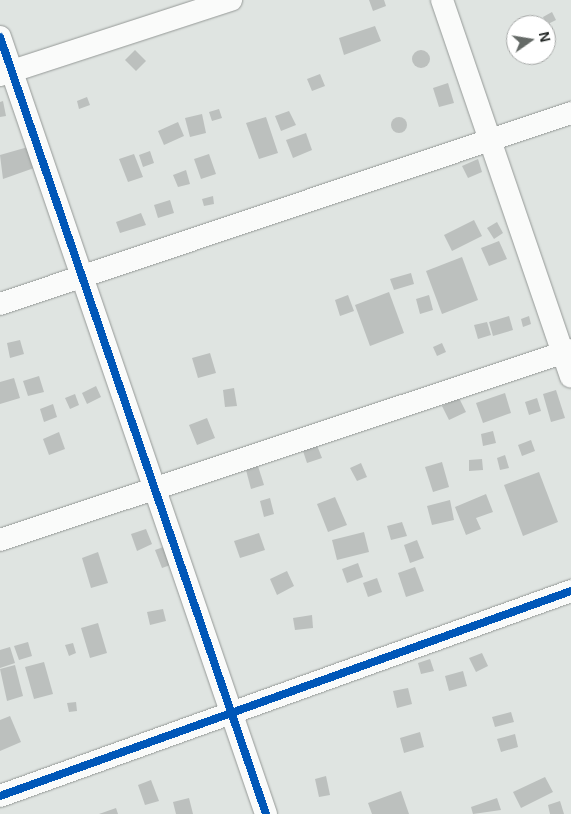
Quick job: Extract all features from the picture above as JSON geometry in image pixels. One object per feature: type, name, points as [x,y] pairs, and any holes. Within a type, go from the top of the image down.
[{"type":"street","points":[[6,73],[231,0]]},
{"type":"street","points":[[442,0],[567,352],[571,376]]},
{"type":"street","points":[[0,37],[6,73],[81,278],[266,814]]},
{"type":"street","points":[[0,304],[571,113]]},
{"type":"street","points":[[0,540],[567,352]]},
{"type":"street","points":[[0,796],[571,592]]},
{"type":"building","points":[[369,0],[384,0],[386,6],[373,11]]},
{"type":"building","points":[[375,26],[381,41],[344,55],[339,38]]},
{"type":"building","points":[[135,50],[146,61],[136,71],[125,60]]},
{"type":"building","points":[[421,50],[427,53],[430,59],[427,65],[421,68],[415,65],[412,59],[415,53]]},
{"type":"building","points":[[320,74],[325,86],[312,91],[307,79]]},
{"type":"building","points":[[448,83],[454,103],[439,107],[433,88]]},
{"type":"building","points":[[87,97],[90,105],[79,109],[77,101]]},
{"type":"building","points":[[3,101],[6,116],[0,117],[0,102]]},
{"type":"building","points":[[219,109],[222,118],[212,121],[209,112]]},
{"type":"building","points":[[289,111],[296,125],[281,131],[275,116]]},
{"type":"building","points":[[202,114],[206,133],[190,137],[185,118]]},
{"type":"building","points":[[266,117],[278,153],[259,159],[246,123]]},
{"type":"building","points":[[399,117],[405,119],[407,125],[405,131],[399,133],[393,131],[391,125],[393,119]]},
{"type":"building","points":[[178,122],[184,136],[164,145],[158,131]]},
{"type":"building","points":[[306,133],[312,150],[293,158],[286,140]]},
{"type":"building","points":[[28,147],[34,168],[3,179],[0,155]]},
{"type":"building","points":[[150,151],[154,163],[143,167],[139,155]]},
{"type":"building","points":[[134,154],[143,177],[128,182],[119,159]]},
{"type":"building","points":[[209,154],[216,174],[201,179],[194,159]]},
{"type":"building","points":[[478,159],[482,172],[468,178],[462,166]]},
{"type":"building","points":[[186,170],[190,184],[178,187],[173,175]]},
{"type":"building","points":[[213,196],[214,204],[204,206],[202,199]]},
{"type":"building","points":[[170,200],[174,213],[158,218],[154,205]]},
{"type":"building","points":[[141,213],[146,225],[120,233],[116,222]]},
{"type":"building","points":[[474,220],[482,236],[452,251],[444,235]]},
{"type":"building","points":[[497,222],[503,233],[494,239],[487,228]]},
{"type":"building","points":[[499,241],[507,259],[489,266],[481,248]]},
{"type":"building","points":[[462,257],[478,300],[442,314],[426,271]]},
{"type":"building","points":[[411,273],[414,284],[394,290],[390,279]]},
{"type":"building","points":[[389,292],[404,333],[370,346],[355,305]]},
{"type":"building","points":[[348,295],[354,311],[340,316],[335,300]]},
{"type":"building","points":[[429,295],[433,310],[420,314],[416,299]]},
{"type":"building","points":[[509,316],[513,330],[493,336],[489,322]]},
{"type":"building","points":[[529,316],[531,324],[523,327],[521,319]]},
{"type":"building","points":[[487,322],[491,335],[478,339],[474,325]]},
{"type":"building","points":[[20,340],[24,354],[10,358],[7,343]]},
{"type":"building","points":[[442,343],[446,352],[437,356],[433,347]]},
{"type":"building","points":[[210,353],[216,373],[198,378],[192,358]]},
{"type":"building","points":[[39,376],[44,392],[28,396],[23,381]]},
{"type":"building","points":[[14,378],[20,398],[0,404],[0,382]]},
{"type":"building","points":[[96,386],[101,397],[87,404],[82,393]]},
{"type":"building","points":[[234,388],[237,406],[225,407],[223,390]]},
{"type":"building","points":[[556,390],[565,418],[551,422],[543,394]]},
{"type":"building","points":[[505,393],[511,413],[483,423],[476,403]]},
{"type":"building","points":[[75,394],[79,405],[70,409],[65,398]]},
{"type":"building","points":[[459,398],[466,412],[449,420],[442,406]]},
{"type":"building","points":[[537,398],[541,411],[529,415],[525,402]]},
{"type":"building","points":[[53,404],[57,417],[44,422],[40,409]]},
{"type":"building","points":[[207,418],[215,438],[197,445],[189,425]]},
{"type":"building","points":[[493,431],[496,443],[483,446],[481,434]]},
{"type":"building","points":[[59,432],[65,449],[49,455],[43,439]]},
{"type":"building","points":[[531,440],[535,451],[522,456],[518,445]]},
{"type":"building","points":[[316,443],[322,458],[307,463],[302,448]]},
{"type":"building","points":[[505,455],[509,468],[500,470],[497,458]]},
{"type":"building","points":[[482,459],[483,470],[469,471],[469,460]]},
{"type":"building","points":[[442,462],[449,487],[433,492],[425,467]]},
{"type":"building","points":[[361,463],[367,477],[357,481],[350,468]]},
{"type":"building","points":[[258,466],[264,485],[251,489],[246,470]]},
{"type":"building","points":[[539,472],[558,522],[523,536],[504,485]]},
{"type":"building","points":[[486,494],[493,512],[476,518],[481,529],[466,535],[455,507]]},
{"type":"building","points":[[335,497],[347,525],[328,532],[317,504]]},
{"type":"building","points":[[270,498],[274,514],[264,517],[260,501]]},
{"type":"building","points":[[450,500],[454,520],[432,525],[427,506]]},
{"type":"building","points":[[402,522],[407,536],[391,540],[387,526]]},
{"type":"building","points":[[146,529],[152,544],[137,551],[131,534]]},
{"type":"building","points":[[364,532],[369,552],[337,560],[332,540]]},
{"type":"building","points":[[259,533],[265,550],[240,558],[234,541]]},
{"type":"building","points":[[417,540],[424,558],[410,563],[404,545]]},
{"type":"building","points":[[169,545],[176,563],[162,568],[155,550]]},
{"type":"building","points":[[98,552],[108,583],[91,588],[82,558]]},
{"type":"building","points":[[358,563],[363,577],[347,583],[342,569]]},
{"type":"building","points":[[415,567],[424,591],[406,597],[398,573]]},
{"type":"building","points":[[287,571],[294,586],[277,595],[270,579]]},
{"type":"building","points":[[377,578],[382,592],[368,597],[363,583]]},
{"type":"building","points":[[163,609],[166,621],[150,625],[147,612]]},
{"type":"building","points":[[312,615],[313,628],[295,630],[293,618]]},
{"type":"building","points":[[98,623],[107,653],[90,658],[81,628]]},
{"type":"building","points":[[28,642],[32,656],[19,660],[14,646]]},
{"type":"building","points":[[73,643],[76,653],[69,656],[65,645]]},
{"type":"building","points":[[10,647],[15,663],[0,668],[0,650]]},
{"type":"building","points":[[482,653],[488,666],[476,672],[469,658]]},
{"type":"building","points":[[430,659],[434,671],[421,674],[418,663]]},
{"type":"building","points":[[44,662],[53,694],[34,699],[25,667]]},
{"type":"building","points":[[15,665],[23,696],[7,701],[0,669]]},
{"type":"building","points":[[463,671],[467,686],[449,691],[445,676]]},
{"type":"building","points":[[408,688],[412,704],[397,708],[393,691]]},
{"type":"building","points":[[76,702],[77,711],[69,712],[67,703]]},
{"type":"building","points":[[511,712],[514,722],[495,727],[492,717]]},
{"type":"building","points":[[10,716],[21,742],[0,751],[0,720]]},
{"type":"building","points":[[420,732],[424,747],[404,753],[400,738]]},
{"type":"building","points":[[515,734],[518,747],[501,752],[497,739]]},
{"type":"building","points":[[326,776],[330,795],[319,797],[315,779]]},
{"type":"building","points":[[545,777],[553,792],[521,808],[513,792]]},
{"type":"building","points":[[151,780],[159,801],[145,805],[138,785]]},
{"type":"building","points":[[401,791],[409,814],[372,814],[368,803]]},
{"type":"building","points":[[189,798],[193,814],[176,814],[173,802]]},
{"type":"building","points":[[497,798],[501,810],[473,814],[471,807]]},
{"type":"building","points":[[560,801],[564,814],[550,814],[548,805]]},
{"type":"building","points":[[116,808],[118,814],[99,814]]},
{"type":"cycle path","points":[[0,37],[266,814]]},
{"type":"cycle path","points":[[0,796],[571,591]]}]
